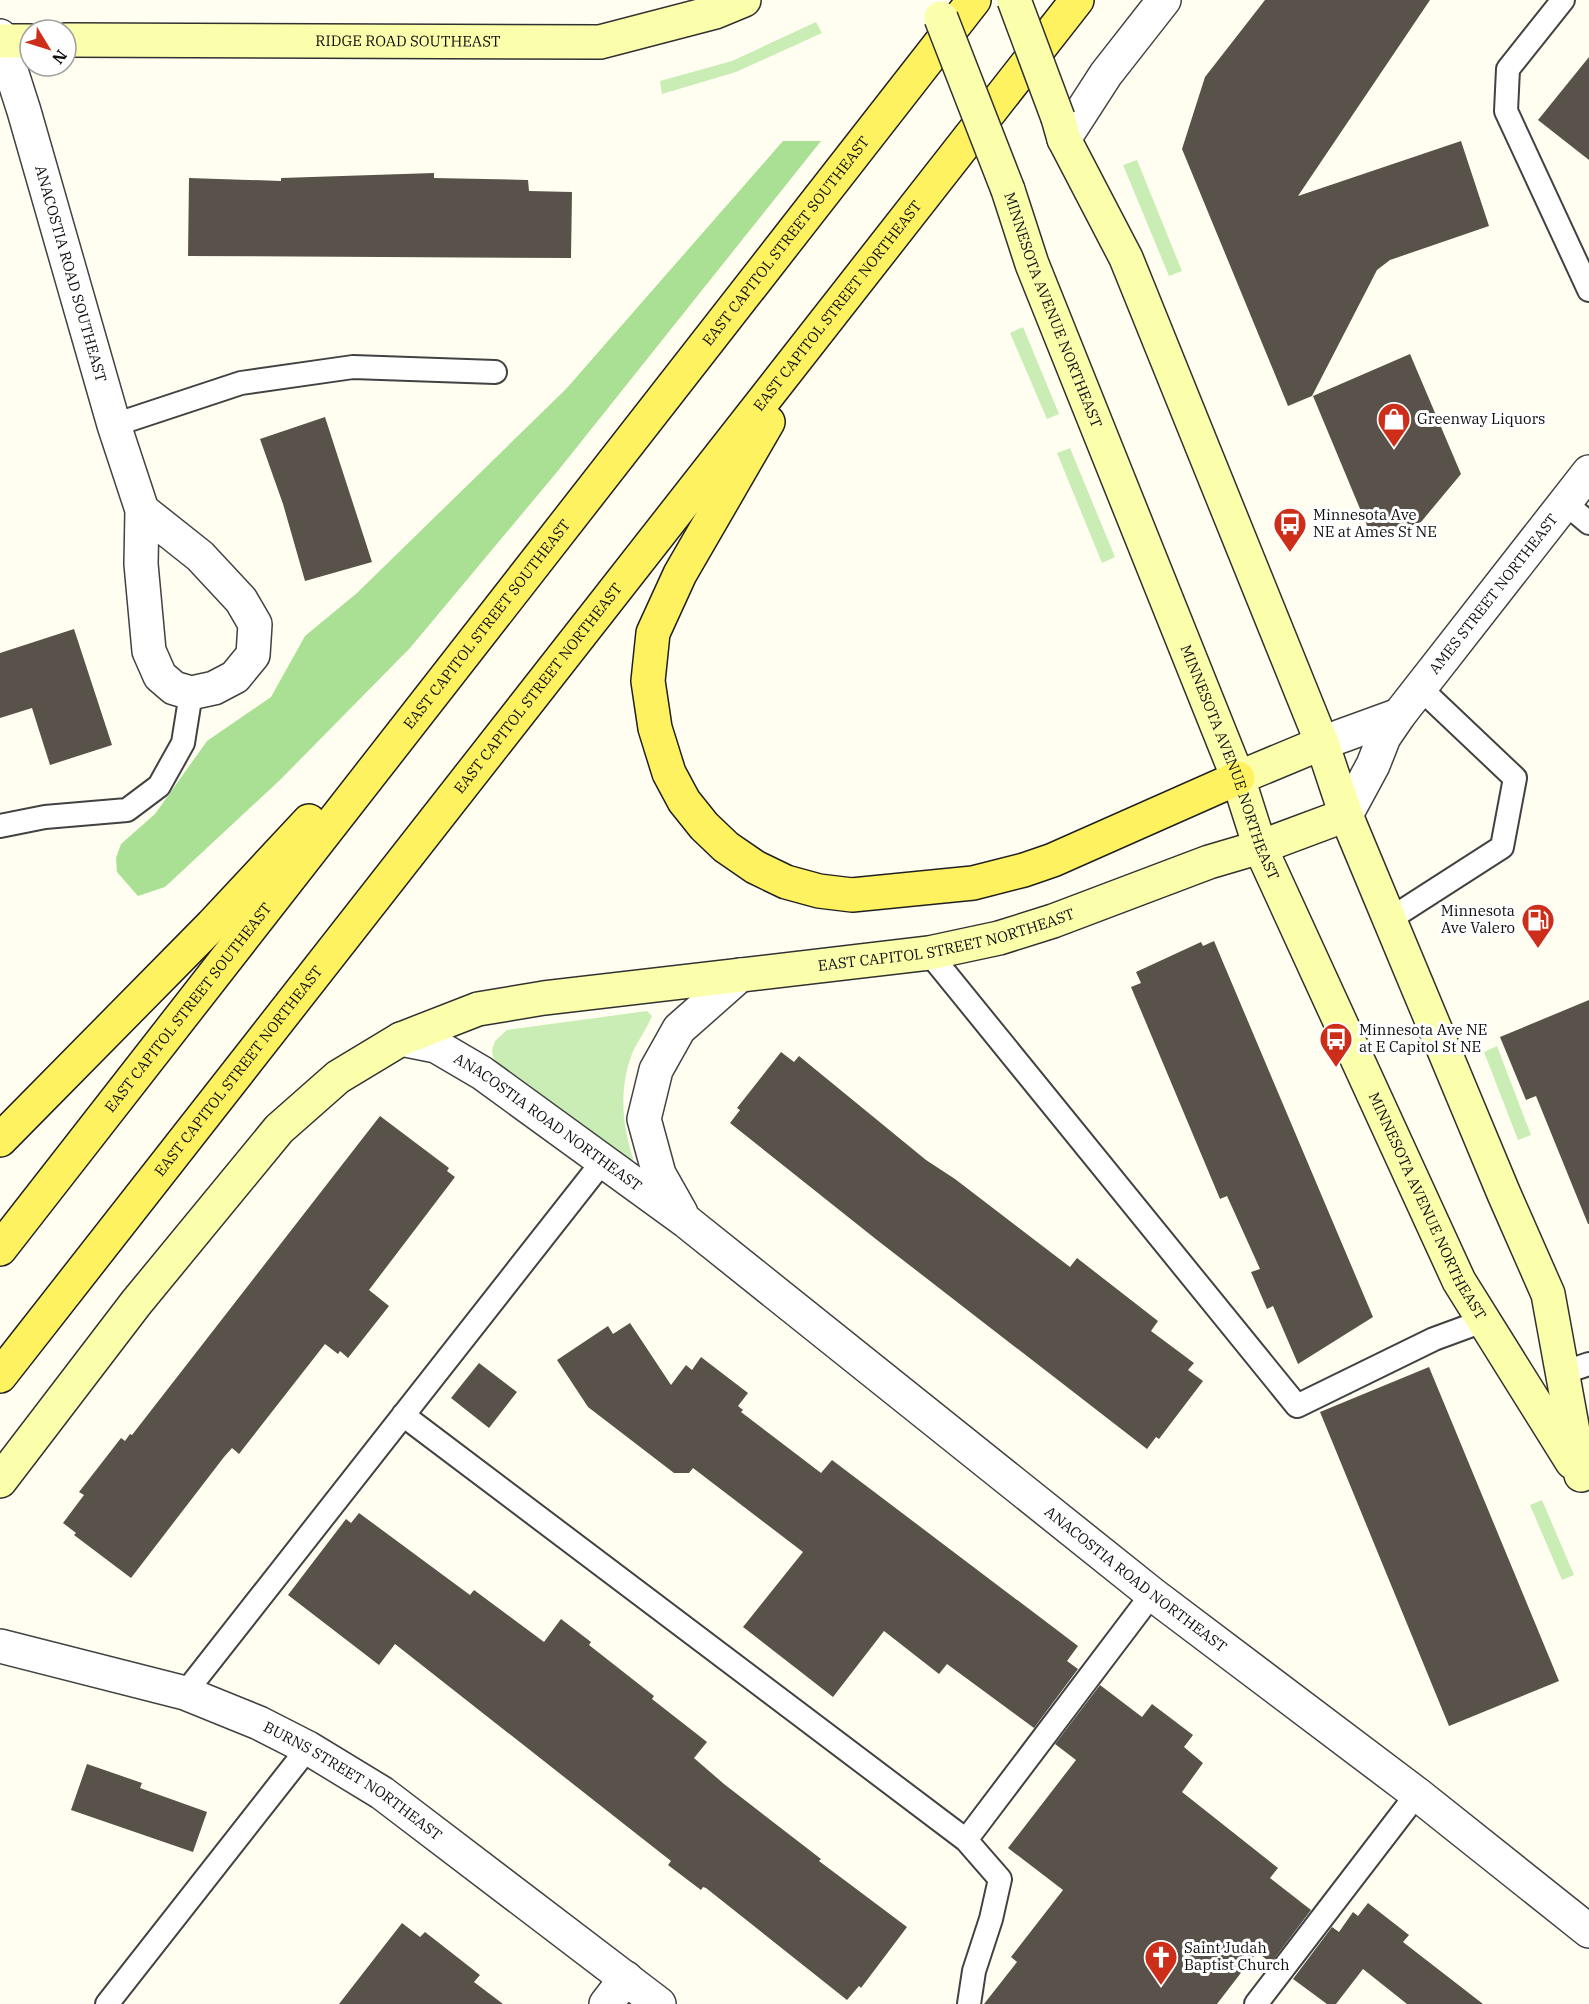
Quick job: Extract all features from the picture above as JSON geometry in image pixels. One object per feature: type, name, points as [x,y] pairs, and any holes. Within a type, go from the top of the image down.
[{"type":"main road","name":"RIDGE ROAD SOUTHEAST","points":[[78,40],[600,42],[715,12],[744,0]]},
{"type":"main road","name":"EAST CAPITOL STREET SOUTHEAST","points":[[0,1249],[974,0]]},
{"type":"main road","name":"MINNESOTA AVENUE NORTHEAST","points":[[1014,0],[1061,128],[1126,258],[1322,743],[1346,814],[1499,1183],[1548,1294],[1576,1368],[1585,1485]]},
{"type":"main road","name":"EAST CAPITOL STREET NORTHEAST","points":[[0,1376],[1077,0]]},
{"type":"main road","name":"MINNESOTA AVENUE NORTHEAST","points":[[937,9],[1008,190],[1032,264],[1238,778],[1260,847],[1459,1281],[1585,1485]]},
{"type":"main road","points":[[914,208],[785,392],[680,574],[653,633],[648,681],[655,728],[669,773],[684,801],[704,826],[726,847],[755,867],[786,882],[819,891],[852,895],[973,883],[1024,870],[1053,860],[1322,743]]},
{"type":"main road","points":[[0,1140],[212,925],[459,660]]},
{"type":"main road","points":[[1260,847],[1346,814]]},
{"type":"main road","name":"EAST CAPITOL STREET NORTHEAST","points":[[0,1481],[136,1303],[279,1129],[338,1077],[401,1039],[478,1009],[544,998],[929,954],[999,938],[1053,921],[1209,862],[1260,847]]},
{"type":"street","points":[[1061,128],[1164,0]]},
{"type":"street","name":"ANACOSTIA ROAD SOUTHEAST","points":[[8,40],[24,111],[114,425],[142,510],[141,564],[148,651],[160,676],[174,688],[191,693]]},
{"type":"street","name":"AMES STREET NORTHEAST","points":[[1346,814],[1373,765],[1384,737],[1399,715],[1420,688],[1577,512],[1589,472]]},
{"type":"street","points":[[142,510],[200,556],[240,600],[255,624],[253,655],[235,677],[214,688],[191,693]]},
{"type":"street","points":[[1322,743],[1399,715]]},
{"type":"street","name":"ANACOSTIA ROAD NORTHEAST","points":[[687,1222],[659,1174],[644,1119],[656,1070],[679,1029],[740,975]]},
{"type":"street","name":"ANACOSTIA ROAD NORTHEAST","points":[[401,1039],[436,1046],[482,1073],[687,1222],[1152,1594],[1417,1794],[1589,1931]]},
{"type":"street","name":"BURNS STREET NORTHEAST","points":[[0,1646],[185,1693],[259,1724],[308,1748],[382,1793],[659,2004]]},
{"type":"street","points":[[606,2004],[626,1978]]},
{"type":"lane","points":[[1563,0],[1508,69],[1506,111],[1589,290]]},
{"type":"lane","points":[[114,425],[241,383],[353,367],[495,372]]},
{"type":"lane","points":[[1390,919],[1502,847],[1515,778],[1420,688]]},
{"type":"lane","points":[[0,826],[45,817],[127,810],[159,786],[183,743],[191,693]]},
{"type":"lane","points":[[929,954],[1297,1406],[1434,1339],[1483,1321]]},
{"type":"lane","points":[[185,1693],[603,1161]]},
{"type":"lane","points":[[403,1415],[966,1840],[1000,1879],[991,1919],[974,1971],[969,2004]]},
{"type":"lane","points":[[966,1840],[1152,1594]]},
{"type":"lane","points":[[107,2004],[308,1748]]},
{"type":"lane","points":[[1256,2004],[1417,1794]]},
{"type":"green space","points":[[816,22],[822,33],[736,72],[662,94],[660,81],[732,61]]},
{"type":"green space","points":[[783,141],[821,141],[557,472],[410,648],[280,780],[165,887],[138,896],[117,872],[116,858],[121,844],[155,814],[207,741],[271,697],[305,636],[357,593],[566,389]]},
{"type":"green space","points":[[1137,160],[1182,271],[1169,276],[1123,165]]},
{"type":"green space","points":[[1023,327],[1059,414],[1047,419],[1010,333]]},
{"type":"green space","points":[[1070,448],[1115,557],[1102,563],[1057,453]]},
{"type":"green space","points":[[647,1011],[652,1016],[629,1062],[624,1089],[624,1117],[633,1158],[631,1163],[497,1063],[493,1057],[492,1050],[495,1041],[507,1030]]},
{"type":"green space","points":[[1497,1046],[1531,1135],[1518,1140],[1484,1052]]},
{"type":"green space","points":[[1542,1500],[1574,1575],[1562,1580],[1530,1505]]},
{"type":"building","points":[[1265,0],[1430,0],[1298,196],[1461,141],[1489,226],[1390,260],[1377,270],[1312,396],[1288,406],[1182,149],[1205,77]]},
{"type":"building","points":[[1589,57],[1589,160],[1538,120]]},
{"type":"building","points":[[434,173],[434,178],[528,180],[529,191],[572,192],[571,258],[188,256],[189,178],[281,181],[281,178]]},
{"type":"building","points":[[1410,354],[1461,474],[1421,522],[1373,540],[1313,396]]},
{"type":"building","points":[[325,417],[372,562],[305,581],[283,504],[260,439]]},
{"type":"building","points":[[74,629],[112,745],[50,765],[32,708],[0,718],[0,653]]},
{"type":"building","points":[[1214,941],[1373,1317],[1298,1364],[1273,1306],[1267,1309],[1251,1272],[1260,1269],[1227,1196],[1220,1199],[1131,987],[1141,983],[1136,972],[1201,942],[1203,946]]},
{"type":"building","points":[[1589,1000],[1588,1224],[1536,1096],[1526,1100],[1500,1037]]},
{"type":"building","points":[[781,1052],[794,1062],[799,1056],[926,1160],[955,1179],[1070,1267],[1077,1258],[1158,1321],[1151,1331],[1194,1363],[1188,1370],[1203,1381],[1159,1439],[1156,1437],[1147,1449],[730,1123],[740,1110],[737,1108]]},
{"type":"building","points":[[380,1116],[449,1168],[447,1171],[455,1177],[369,1290],[389,1306],[348,1358],[340,1351],[338,1354],[325,1344],[239,1454],[232,1448],[224,1457],[131,1578],[74,1535],[76,1533],[63,1523],[84,1495],[79,1492],[121,1438],[125,1441],[130,1434],[132,1435]]},
{"type":"building","points":[[630,1323],[671,1385],[686,1365],[692,1370],[701,1357],[748,1393],[738,1406],[743,1410],[741,1412],[821,1473],[832,1460],[1078,1646],[1067,1661],[1078,1669],[1034,1728],[947,1664],[939,1674],[884,1631],[833,1697],[743,1627],[803,1552],[693,1468],[689,1473],[674,1473],[588,1407],[557,1360],[608,1326],[613,1334]]},
{"type":"building","points":[[479,1363],[517,1392],[489,1428],[451,1398]]},
{"type":"building","points":[[1429,1367],[1559,1681],[1449,1726],[1320,1412]]},
{"type":"building","points":[[359,1513],[470,1595],[474,1590],[544,1642],[561,1619],[591,1642],[589,1645],[654,1696],[652,1699],[707,1742],[694,1758],[821,1859],[819,1861],[907,1927],[861,1988],[859,1986],[847,2000],[706,1888],[703,1887],[701,1890],[668,1865],[671,1861],[395,1644],[379,1665],[288,1595],[346,1519],[351,1523]]},
{"type":"building","points":[[1100,1685],[1142,1717],[1152,1704],[1193,1735],[1184,1747],[1203,1763],[1182,1792],[1278,1868],[1270,1878],[1311,1910],[1271,1963],[1257,1952],[1217,2004],[984,2004],[1017,1962],[1011,1957],[1063,1890],[1008,1848],[1076,1760],[1055,1744]]},
{"type":"building","points":[[87,1764],[142,1783],[140,1788],[207,1812],[193,1852],[71,1810]]},
{"type":"building","points":[[1368,1903],[1409,1935],[1403,1942],[1483,2004],[1407,2004],[1363,1969],[1336,2004],[1327,2004],[1293,1979],[1332,1927],[1339,1932],[1353,1912],[1358,1916]]},
{"type":"building","points":[[402,1923],[420,1937],[425,1932],[480,1975],[474,1982],[503,2004],[339,2004]]},
{"type":"place","name":"Greenway Liquors","points":[[1394,448]]},
{"type":"place","name":"Minnesota Ave NE at Ames St NE","points":[[1290,553]]},
{"type":"place","name":"Minnesota Ave Valero","points":[[1538,949]]},
{"type":"place","name":"Minnesota Ave NE at E Capitol St NE","points":[[1336,1068]]},
{"type":"place","name":"Saint Judah Baptist Church","points":[[1161,1986]]}]
